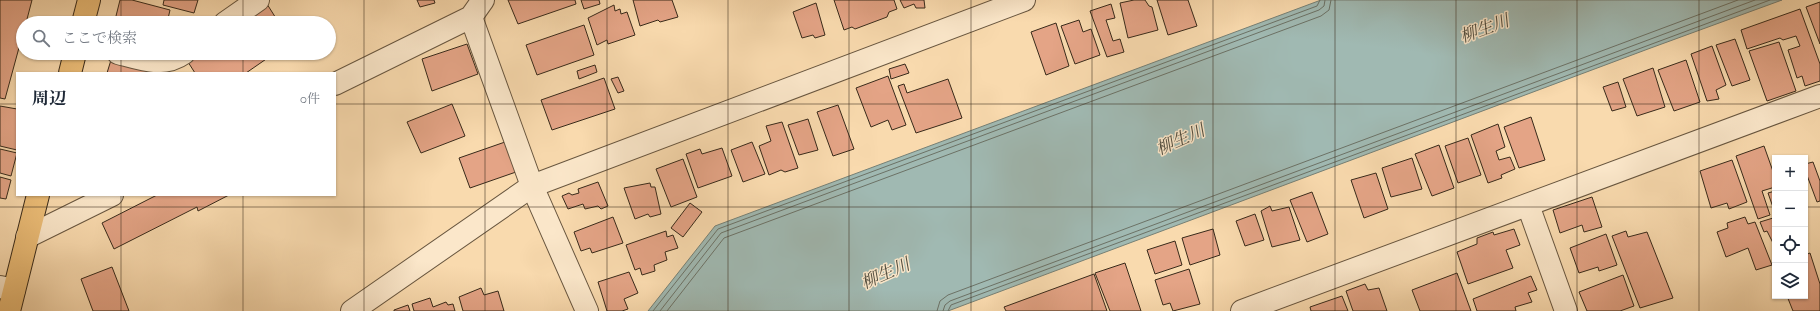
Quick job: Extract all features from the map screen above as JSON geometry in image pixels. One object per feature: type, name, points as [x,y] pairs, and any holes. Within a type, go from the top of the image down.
[{"type":"main road","points":[[85,16],[89,0]]},
{"type":"main road","points":[[70,72],[73,60]]},
{"type":"main road","points":[[9,311],[7,288],[27,237],[38,196]]},
{"type":"street","points":[[235,16],[258,0]]},
{"type":"street","points":[[352,311],[532,186],[1024,0]]},
{"type":"street","points":[[336,83],[477,8],[532,186],[587,311]]},
{"type":"street","points":[[146,60],[163,62],[172,60]]},
{"type":"street","points":[[1242,311],[1820,96]]},
{"type":"street","points":[[27,237],[110,196]]},
{"type":"street","points":[[1528,205],[1566,311]]},
{"type":"water","name":"柳生川","points":[[1321,0],[1782,0],[948,311],[648,311],[715,226]]},
{"type":"building","points":[[0,0],[32,0],[28,16],[16,16],[16,59],[5,99],[0,98]]},
{"type":"building","points":[[120,0],[132,0],[170,10],[169,16],[116,16]]},
{"type":"building","points":[[164,0],[198,0],[194,13],[163,5]]},
{"type":"building","points":[[417,0],[434,0],[435,3],[420,7]]},
{"type":"building","points":[[508,0],[575,0],[576,4],[518,24]]},
{"type":"building","points":[[581,0],[599,0],[600,4],[584,9]]},
{"type":"building","points":[[633,0],[672,0],[678,17],[660,22],[658,20],[640,26]]},
{"type":"building","points":[[834,0],[894,0],[897,9],[889,12],[887,17],[855,29],[852,27],[844,30]]},
{"type":"building","points":[[900,0],[924,0],[925,8],[916,8],[914,4],[904,8]]},
{"type":"building","points":[[1134,0],[1145,0],[1149,6],[1152,7],[1158,30],[1128,38],[1120,3]]},
{"type":"building","points":[[1157,0],[1188,0],[1197,26],[1168,35]]},
{"type":"building","points":[[1820,2],[1820,44],[1806,7]]},
{"type":"building","points":[[816,3],[825,35],[815,38],[813,35],[802,38],[793,12]]},
{"type":"building","points":[[267,4],[275,16],[251,16]]},
{"type":"building","points":[[1111,4],[1115,18],[1106,20],[1113,41],[1120,39],[1124,52],[1107,57],[1090,11]]},
{"type":"building","points":[[614,5],[615,11],[620,9],[621,14],[627,12],[635,35],[608,44],[607,40],[597,45],[588,18]]},
{"type":"building","points":[[1800,9],[1820,64],[1820,81],[1805,86],[1802,76],[1797,78],[1788,50],[1800,46],[1796,36],[1783,40],[1780,38],[1747,49],[1741,30]]},
{"type":"building","points":[[1079,20],[1083,32],[1091,29],[1100,55],[1075,64],[1061,26]]},
{"type":"building","points":[[1056,23],[1069,66],[1046,75],[1031,32]]},
{"type":"building","points":[[584,25],[594,55],[537,75],[526,45]]},
{"type":"building","points":[[1735,39],[1750,80],[1732,86],[1716,45]]},
{"type":"building","points":[[1779,42],[1796,91],[1767,101],[1749,51]]},
{"type":"building","points":[[467,44],[478,74],[432,91],[422,59]]},
{"type":"building","points":[[1712,46],[1726,85],[1716,90],[1719,99],[1707,101],[1691,54]]},
{"type":"building","points":[[111,60],[160,70],[159,72],[107,72]]},
{"type":"building","points":[[191,60],[265,60],[247,72],[194,72],[188,62]]},
{"type":"building","points":[[1686,60],[1700,102],[1674,111],[1658,70]]},
{"type":"building","points":[[905,64],[909,73],[891,79],[889,69]]},
{"type":"building","points":[[595,65],[597,72],[579,79],[577,71]]},
{"type":"building","points":[[1653,68],[1665,107],[1637,116],[1623,79]]},
{"type":"building","points":[[888,76],[906,125],[892,130],[888,120],[871,127],[856,88]]},
{"type":"building","points":[[618,77],[624,91],[618,93],[611,79]]},
{"type":"building","points":[[604,78],[615,109],[552,130],[541,100]]},
{"type":"building","points":[[948,79],[962,118],[916,133],[898,86],[904,84],[907,93]]},
{"type":"building","points":[[1618,82],[1626,107],[1612,111],[1603,87]]},
{"type":"building","points":[[452,104],[465,136],[421,153],[407,122]]},
{"type":"building","points":[[838,105],[854,149],[833,156],[817,112]]},
{"type":"building","points":[[0,106],[16,109],[16,150],[0,146]]},
{"type":"building","points":[[1531,117],[1545,160],[1519,168],[1504,127]]},
{"type":"building","points":[[808,119],[818,150],[799,155],[788,125]]},
{"type":"building","points":[[782,122],[798,168],[785,172],[781,170],[769,175],[759,146],[771,141],[766,126]]},
{"type":"building","points":[[1498,124],[1505,147],[1496,151],[1499,160],[1510,157],[1515,169],[1501,175],[1502,178],[1488,183],[1471,135]]},
{"type":"building","points":[[1468,138],[1481,175],[1458,183],[1445,146]]},
{"type":"building","points":[[505,142],[516,172],[470,188],[459,158]]},
{"type":"building","points":[[752,142],[765,174],[743,182],[731,150]]},
{"type":"building","points":[[1439,145],[1454,188],[1432,196],[1415,154]]},
{"type":"building","points":[[1764,146],[1772,169],[1772,188],[1762,191],[1770,215],[1758,219],[1736,156]]},
{"type":"building","points":[[722,148],[732,176],[698,188],[686,154],[700,149],[702,154]]},
{"type":"building","points":[[0,149],[16,153],[11,176],[0,173]]},
{"type":"building","points":[[1412,158],[1422,189],[1391,197],[1382,168]]},
{"type":"building","points":[[683,159],[697,197],[671,207],[656,169]]},
{"type":"building","points":[[1732,160],[1747,202],[1729,209],[1727,203],[1711,208],[1700,171]]},
{"type":"building","points":[[1813,162],[1820,181],[1820,201],[1817,202],[1808,178],[1808,163]]},
{"type":"building","points":[[1376,173],[1388,209],[1364,218],[1351,180]]},
{"type":"building","points":[[0,177],[11,180],[6,199],[0,198]]},
{"type":"building","points":[[598,182],[608,206],[601,209],[598,206],[585,209],[583,204],[568,209],[562,196],[569,193],[572,195],[579,193],[578,189]]},
{"type":"building","points":[[650,183],[651,187],[655,187],[661,214],[650,217],[648,214],[635,219],[624,188]]},
{"type":"building","points":[[1312,192],[1328,234],[1307,242],[1290,200]]},
{"type":"building","points":[[1772,192],[1772,204],[1768,193]]},
{"type":"building","points":[[155,196],[227,196],[198,211],[197,207],[114,249],[102,223]]},
{"type":"building","points":[[1592,197],[1602,227],[1584,232],[1582,225],[1560,233],[1553,210]]},
{"type":"building","points":[[690,203],[702,212],[683,237],[671,228]]},
{"type":"building","points":[[1270,206],[1272,211],[1289,207],[1300,240],[1272,247],[1261,211]]},
{"type":"building","points":[[1255,214],[1264,240],[1245,246],[1236,221]]},
{"type":"building","points":[[613,217],[623,243],[592,253],[590,248],[581,251],[574,232]]},
{"type":"building","points":[[1745,217],[1748,224],[1755,222],[1772,265],[1756,270],[1748,248],[1726,257],[1717,232],[1728,228],[1727,223]]},
{"type":"building","points":[[1772,218],[1772,241],[1767,231],[1764,232],[1760,222]]},
{"type":"building","points":[[1213,229],[1220,255],[1190,265],[1182,238]]},
{"type":"building","points":[[1514,229],[1520,245],[1506,250],[1513,268],[1468,284],[1457,252],[1477,244],[1477,238],[1493,232],[1494,235]]},
{"type":"building","points":[[666,231],[667,237],[673,235],[678,248],[665,252],[667,260],[654,265],[655,271],[642,275],[640,268],[635,270],[626,245]]},
{"type":"building","points":[[1626,231],[1628,237],[1647,232],[1673,298],[1640,308],[1612,236]]},
{"type":"building","points":[[1606,234],[1617,265],[1599,271],[1598,267],[1579,273],[1570,248]]},
{"type":"building","points":[[1175,241],[1182,265],[1155,274],[1147,250]]},
{"type":"building","points":[[1810,253],[1820,284],[1820,311],[1793,311],[1788,299],[1808,299],[1808,254]]},
{"type":"building","points":[[1125,263],[1141,311],[1110,311],[1095,273]]},
{"type":"building","points":[[112,267],[129,311],[93,311],[81,279]]},
{"type":"building","points":[[1189,269],[1200,304],[1173,311],[1170,303],[1163,305],[1155,280]]},
{"type":"building","points":[[629,272],[638,293],[624,299],[628,309],[622,311],[607,311],[598,282]]},
{"type":"building","points":[[1457,273],[1471,311],[1420,311],[1412,290]]},
{"type":"building","points":[[1094,274],[1107,311],[1006,311],[1004,307]]},
{"type":"building","points":[[1623,275],[1634,306],[1620,311],[1587,311],[1579,292]]},
{"type":"building","points":[[1531,276],[1537,290],[1528,293],[1532,302],[1515,307],[1516,311],[1477,311],[1473,299]]},
{"type":"building","points":[[1365,284],[1368,290],[1379,288],[1387,311],[1353,311],[1346,291]]},
{"type":"building","points":[[481,288],[484,295],[498,291],[504,311],[463,311],[459,297]]},
{"type":"building","points":[[1342,296],[1348,311],[1311,311],[1310,307]]},
{"type":"building","points":[[430,298],[433,307],[446,302],[448,305],[453,304],[455,311],[414,311],[412,304]]},
{"type":"building","points":[[408,305],[410,311],[394,311],[394,310]]}]
